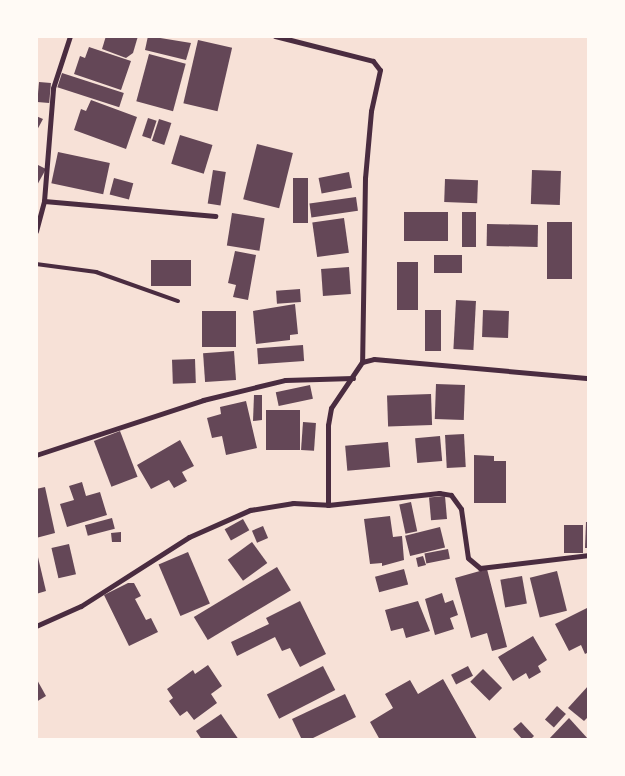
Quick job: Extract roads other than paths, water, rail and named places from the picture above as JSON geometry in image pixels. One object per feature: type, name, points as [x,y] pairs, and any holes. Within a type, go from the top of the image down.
[{"type":"street","points":[[36,231],[44,201],[52,88],[70,36]]},
{"type":"street","points":[[275,36],[373,61],[380,70],[371,111],[365,178],[362,362],[354,378],[340,391],[331,408],[328,425],[328,504]]},
{"type":"street","points":[[44,201],[215,216]]},
{"type":"street","points":[[362,362],[374,359],[589,378]]},
{"type":"street","points":[[36,455],[212,398],[285,380],[354,378]]},
{"type":"street","points":[[36,626],[80,606],[189,538],[250,510],[293,503],[328,504],[439,493],[451,495],[461,509],[468,558],[480,568],[589,555]]},
{"type":"lane","points":[[36,264],[96,272],[178,301]]}]
